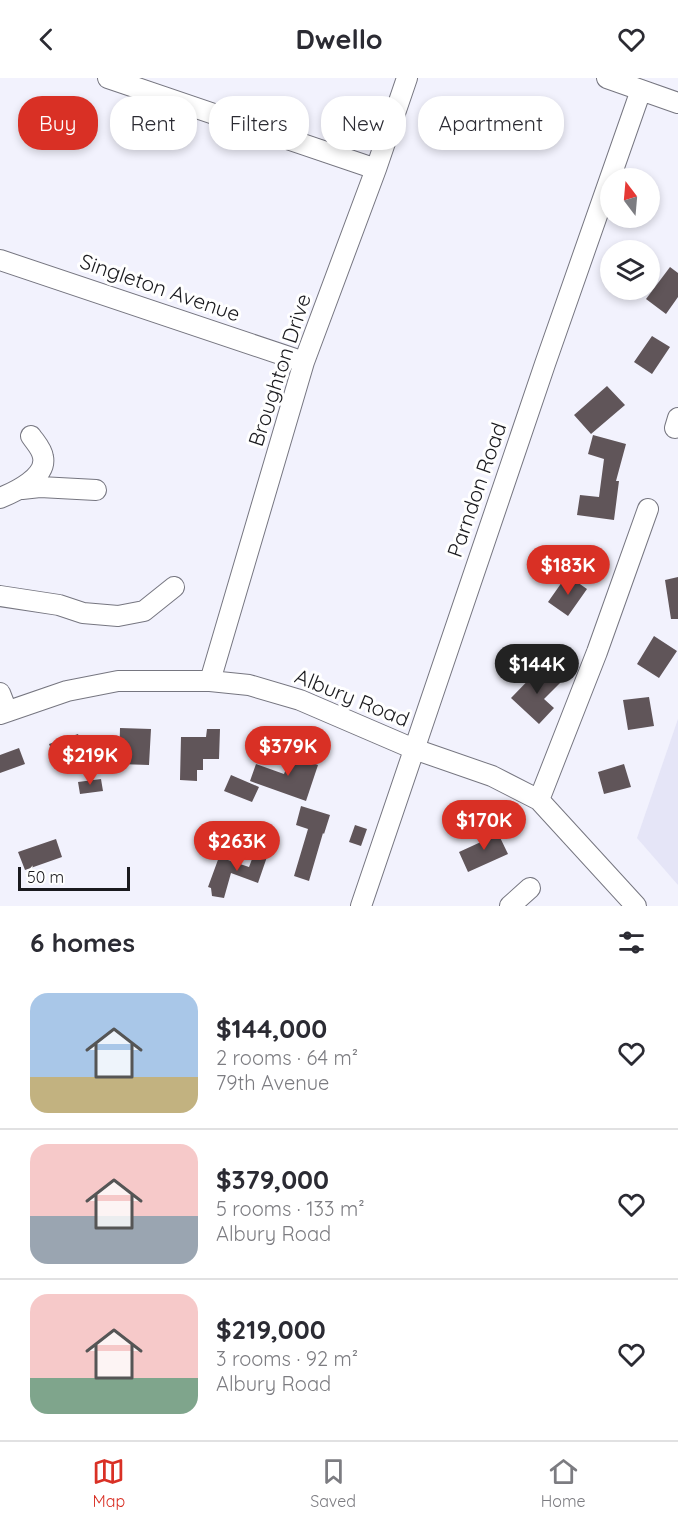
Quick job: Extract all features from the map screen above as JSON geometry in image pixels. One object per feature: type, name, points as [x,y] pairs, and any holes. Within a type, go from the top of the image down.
[{"type":"street","points":[[108,78],[376,169]]},
{"type":"street","name":"Broughton Drive","points":[[210,681],[304,362],[376,169],[407,78]]},
{"type":"street","points":[[607,78],[678,103]]},
{"type":"street","name":"Parndon Road","points":[[361,906],[548,353],[641,90]]},
{"type":"street","name":"Singleton Avenue","points":[[0,260],[304,362]]},
{"type":"street","points":[[21,489],[41,469],[44,460],[31,436]]},
{"type":"street","points":[[0,498],[21,489],[40,486],[96,490]]},
{"type":"street","points":[[539,800],[597,652],[648,509]]},
{"type":"street","points":[[0,596],[59,605],[83,612],[118,616],[144,611],[174,587]]},
{"type":"street","name":"Albury Road","points":[[4,713],[67,691],[118,681],[210,681],[249,685],[300,700],[414,749],[492,776],[539,800],[636,906]]},
{"type":"street","points":[[0,693],[4,713]]},
{"type":"street","points":[[510,906],[530,888]]},
{"type":"shaded area","points":[[678,719],[678,885],[637,838]]},
{"type":"building","points":[[670,267],[678,273],[678,297],[666,314],[647,300],[660,300],[660,280]]},
{"type":"building","points":[[652,336],[670,347],[652,374],[634,362]]},
{"type":"building","points":[[607,386],[625,405],[591,434],[574,415]]},
{"type":"building","points":[[593,435],[626,444],[616,481],[619,481],[614,520],[577,515],[580,495],[599,497],[604,459],[588,454]]},
{"type":"building","points":[[567,575],[587,589],[568,616],[548,602]]},
{"type":"building","points":[[678,577],[678,619],[671,619],[665,580]]},
{"type":"building","points":[[654,636],[677,651],[659,678],[637,664]]},
{"type":"building","points":[[542,666],[560,683],[544,699],[554,708],[539,724],[511,698]]},
{"type":"building","points":[[649,697],[654,726],[628,730],[623,700]]},
{"type":"building","points":[[120,728],[151,729],[149,765],[119,764]]},
{"type":"building","points":[[207,729],[220,729],[219,759],[203,759],[203,770],[197,770],[197,781],[180,780],[181,737],[206,737]]},
{"type":"building","points":[[78,734],[83,748],[73,752],[76,760],[58,766],[49,744]]},
{"type":"building","points":[[19,748],[25,764],[0,773],[0,755]]},
{"type":"building","points":[[293,751],[306,755],[304,760],[318,765],[306,801],[250,781],[256,764],[284,774]]},
{"type":"building","points":[[624,764],[631,787],[604,794],[598,772]]},
{"type":"building","points":[[231,775],[259,787],[252,802],[224,791]]},
{"type":"building","points":[[101,779],[103,791],[80,794],[78,782]]},
{"type":"building","points":[[301,806],[330,815],[309,881],[294,876],[308,829],[296,825]]},
{"type":"building","points":[[355,825],[367,829],[361,846],[349,842]]},
{"type":"building","points":[[495,827],[508,854],[468,872],[459,852],[483,841],[480,834]]},
{"type":"building","points":[[56,839],[62,857],[25,870],[18,852]]},
{"type":"building","points":[[257,846],[269,851],[258,883],[231,873],[224,898],[212,896],[211,888],[208,887],[219,857],[249,867]]}]
